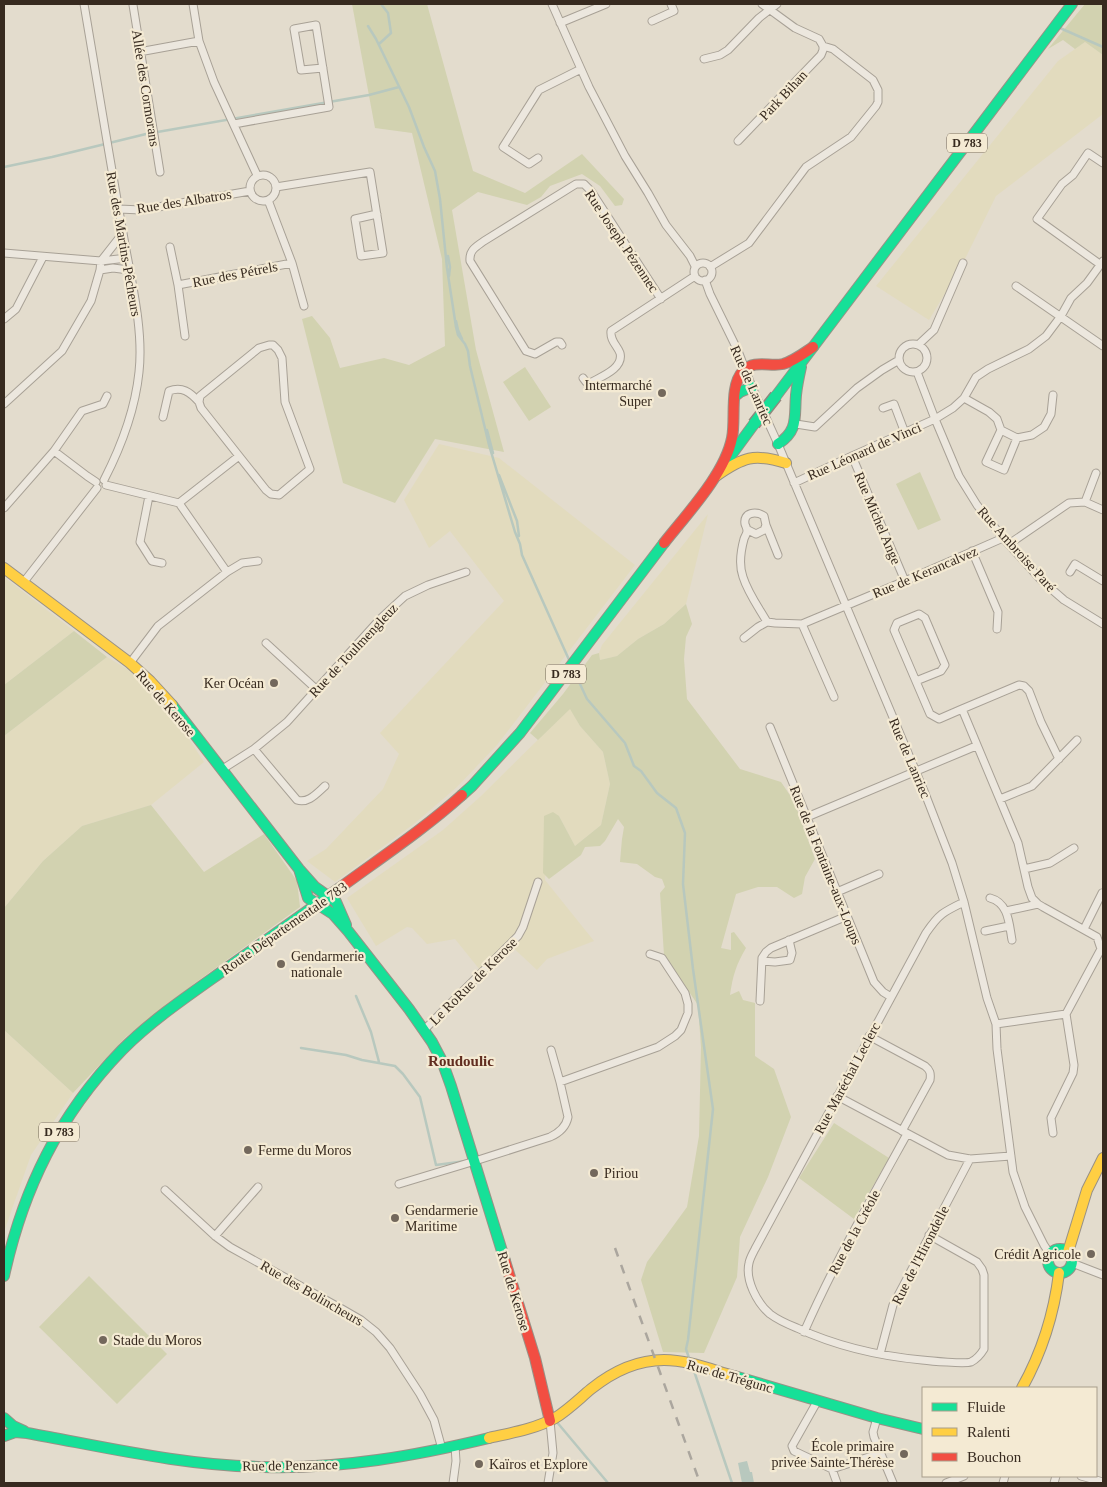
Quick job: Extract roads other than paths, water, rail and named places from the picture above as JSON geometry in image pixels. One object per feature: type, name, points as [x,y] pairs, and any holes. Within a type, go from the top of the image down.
[{"type":"main road","name":"D 783","points":[[715,477],[1072,4]]},
{"type":"main road","points":[[745,368],[751,365],[770,366],[784,364],[814,347]]},
{"type":"main road","name":"D 783","points":[[796,424],[796,395],[802,363]]},
{"type":"main road","name":"D 783","points":[[715,477],[732,441],[732,411],[739,376],[745,368]]},
{"type":"main road","points":[[735,396],[752,387]]},
{"type":"main road","points":[[778,444],[784,441],[796,424]]},
{"type":"main road","points":[[715,477],[736,462],[754,457],[762,456],[786,463]]},
{"type":"main road","name":"Route Départementale 783","points":[[4,1276],[11,1242],[27,1195],[47,1154],[70,1114],[115,1057],[145,1029],[189,995],[379,861],[439,816],[472,786],[504,753],[559,684],[715,477]]},
{"type":"main road","name":"Rue de Kerose","points":[[4,568],[130,663],[150,681],[170,703],[299,869],[315,887],[338,905],[348,931]]},
{"type":"main road","name":"Rue de Kerose","points":[[299,869],[308,898],[333,914],[348,931],[424,1030],[446,1071],[535,1358],[550,1421]]},
{"type":"main road","points":[[1059,1274],[1069,1270],[1070,1258],[1087,1190],[1103,1158]]},
{"type":"main road","points":[[1059,1274],[1052,1270],[1048,1264],[1050,1254],[1057,1249],[1065,1250],[1070,1258]]},
{"type":"main road","points":[[1023,1387],[1031,1372],[1045,1336],[1057,1292],[1059,1274]]},
{"type":"main road","name":"Rue de Trégunc","points":[[550,1421],[567,1410],[596,1385],[618,1372],[637,1364],[664,1360],[692,1364],[877,1418],[922,1429]]},
{"type":"main road","name":"Rue de Penzance","points":[[4,1418],[7,1431],[177,1460],[287,1468],[349,1464],[409,1456],[550,1421]]},
{"type":"street","name":"Rue des Martins-Pêcheurs","points":[[23,583],[101,484],[126,432],[132,414],[139,370],[139,330],[84,4]]},
{"type":"street","points":[[193,4],[199,41],[214,82],[258,175]]},
{"type":"street","points":[[552,4],[581,69],[624,156],[666,225],[696,266]]},
{"type":"street","points":[[560,23],[606,4]]},
{"type":"street","points":[[652,21],[674,11],[671,4]]},
{"type":"street","points":[[710,266],[749,242],[806,167],[851,137],[878,102],[878,90],[874,80],[833,48],[823,46],[819,39],[795,28],[762,4]]},
{"type":"street","points":[[704,59],[728,50],[758,18],[777,4]]},
{"type":"street","name":"Allée des Cormorans","points":[[132,5],[160,172]]},
{"type":"street","points":[[234,124],[329,107],[323,68],[316,25],[294,29],[301,70],[323,68]]},
{"type":"street","points":[[139,52],[199,41]]},
{"type":"street","name":"Park Bihan","points":[[738,142],[820,55],[823,46]]},
{"type":"street","points":[[538,158],[529,164],[504,146],[539,90],[581,69]]},
{"type":"street","points":[[1053,395],[1051,414],[1044,426],[1032,435],[1017,438],[1001,430],[997,419],[989,412],[964,398],[976,377],[1029,349],[1046,336],[1061,316],[1071,298],[1087,283],[1102,263],[1037,219],[1062,184],[1073,174],[1088,153],[1103,163]]},
{"type":"street","points":[[276,187],[370,172],[377,214],[383,253],[361,256],[355,219],[377,214]]},
{"type":"street","points":[[262,174],[271,177],[276,187],[275,193],[268,200],[253,198],[250,191],[252,180],[262,174]]},
{"type":"street","name":"Rue Joseph Pézennec","points":[[562,345],[560,342],[556,342],[535,354],[526,352],[470,261],[470,255],[471,250],[484,241],[576,184],[584,184],[591,191],[660,299]]},
{"type":"street","name":"Rue des Albatros","points":[[119,210],[140,210],[250,191]]},
{"type":"street","points":[[268,200],[292,263],[304,306]]},
{"type":"street","points":[[4,404],[62,351],[91,301],[101,261],[123,233]]},
{"type":"street","points":[[170,247],[178,285],[185,336]]},
{"type":"street","points":[[4,253],[101,261],[127,258]]},
{"type":"street","points":[[4,319],[16,309],[43,257]]},
{"type":"street","points":[[702,262],[710,266],[712,269],[711,276],[704,280],[698,280],[694,270],[696,266],[702,262]]},
{"type":"street","name":"Rue des Pétrels","points":[[178,285],[292,263]]},
{"type":"street","points":[[918,345],[934,330],[963,263]]},
{"type":"street","points":[[100,270],[113,268],[129,270]]},
{"type":"street","points":[[583,378],[586,382],[590,382],[614,369],[619,362],[620,354],[612,341],[611,331],[695,276]]},
{"type":"street","name":"Rue de Lanriec","points":[[704,280],[738,351],[778,444],[916,772],[952,863],[964,902],[987,998],[996,1024],[997,1048],[1013,1172],[1026,1208],[1050,1254]]},
{"type":"street","points":[[1016,286],[1103,346]]},
{"type":"street","points":[[911,344],[918,345],[923,349],[927,358],[924,366],[917,372],[906,371],[900,365],[900,352],[904,347],[911,344]]},
{"type":"street","points":[[272,345],[278,350],[282,358],[285,402],[310,469],[279,494],[271,494],[201,408],[199,402],[200,396],[259,348],[272,345]]},
{"type":"street","points":[[796,424],[815,427],[857,388],[899,360]]},
{"type":"street","name":"Rue Ambroise Paré","points":[[917,372],[959,476],[977,506],[1041,580],[1064,600],[1103,624]]},
{"type":"street","points":[[163,416],[169,391],[185,389],[199,402]]},
{"type":"street","points":[[4,508],[54,451],[82,411],[103,404],[107,396]]},
{"type":"street","name":"Rue Léonard de Vinci","points":[[794,483],[935,419],[953,408],[964,398]]},
{"type":"street","points":[[883,408],[894,404],[905,432]]},
{"type":"street","points":[[1001,430],[986,462],[1004,470],[1017,438]]},
{"type":"street","points":[[54,451],[101,484],[179,504],[227,572]]},
{"type":"street","points":[[179,504],[239,456]]},
{"type":"street","name":"Rue Michel Ange","points":[[852,456],[905,581]]},
{"type":"street","points":[[1084,502],[1096,473]]},
{"type":"street","points":[[149,496],[140,542],[152,561],[162,563]]},
{"type":"street","points":[[1009,544],[1069,503],[1084,502],[1103,510]]},
{"type":"street","points":[[766,525],[760,533],[753,533],[748,530],[745,520],[753,512],[764,516],[778,555]]},
{"type":"street","points":[[748,530],[742,548],[743,577],[768,622]]},
{"type":"street","name":"Rue de Kerancalvez","points":[[802,624],[1003,538]]},
{"type":"street","points":[[972,551],[998,612],[997,629]]},
{"type":"street","points":[[130,663],[158,626],[227,572],[242,563],[258,561]]},
{"type":"street","points":[[1070,572],[1075,564],[1103,581]]},
{"type":"street","name":"Rue de Toulmengleuz","points":[[222,770],[254,749],[287,722],[380,619],[405,596],[428,585],[466,572]]},
{"type":"street","points":[[916,681],[941,671],[945,665],[925,618],[919,614],[898,623],[894,630],[930,714],[939,719],[1019,685],[1024,686],[1029,691],[1059,759]]},
{"type":"street","points":[[744,638],[768,622],[802,624],[834,697]]},
{"type":"street","points":[[266,643],[316,689]]},
{"type":"street","points":[[962,709],[1018,843],[1032,898],[1038,904],[1097,936],[1101,949],[1066,1014],[1074,1065],[1073,1073],[1051,1118],[1053,1133]]},
{"type":"street","name":"Rue de la Fontaine-aux-Loups","points":[[770,726],[874,982],[890,997]]},
{"type":"street","points":[[1000,799],[1032,786],[1077,740]]},
{"type":"street","points":[[807,817],[976,746]]},
{"type":"street","points":[[254,749],[300,802],[307,801],[325,786]]},
{"type":"street","points":[[1024,869],[1050,863],[1074,848]]},
{"type":"street","points":[[837,892],[879,874]]},
{"type":"street","name":"Le RoRue de Kerose","points":[[424,1030],[515,940],[521,932],[538,882]]},
{"type":"street","points":[[1084,929],[1102,893]]},
{"type":"street","points":[[993,899],[1006,911],[1012,940]]},
{"type":"street","name":"Rue Maréchal Leclerc","points":[[804,1332],[778,1320],[763,1307],[753,1288],[748,1269],[751,1258],[926,933],[937,917],[964,902]]},
{"type":"street","points":[[1006,911],[1038,904]]},
{"type":"street","points":[[760,1001],[762,961],[766,952],[789,940],[847,916]]},
{"type":"street","points":[[985,931],[1009,926]]},
{"type":"street","points":[[762,961],[790,960],[792,953],[789,940]]},
{"type":"street","points":[[560,1082],[658,1047],[681,1030],[688,1013],[685,994],[662,958],[650,954]]},
{"type":"street","points":[[996,1024],[1066,1014]]},
{"type":"street","name":"Rue de la Créole","points":[[804,1332],[930,1080],[929,1070],[925,1066],[869,1036]]},
{"type":"street","points":[[399,1184],[550,1137],[560,1131],[568,1117],[551,1050]]},
{"type":"street","points":[[837,1096],[948,1155],[970,1159],[1011,1156]]},
{"type":"street","name":"Rue de l'Hirondelle","points":[[880,1354],[893,1305],[970,1159]]},
{"type":"street","points":[[215,1236],[258,1187]]},
{"type":"street","name":"Rue des Bolincheurs","points":[[165,1190],[215,1236],[244,1255],[349,1312],[376,1332],[390,1348],[420,1394],[434,1420],[442,1449]]},
{"type":"street","points":[[804,1332],[835,1343],[880,1354],[931,1361],[970,1362],[980,1355],[984,1349],[984,1281],[982,1269],[977,1262],[929,1235]]},
{"type":"street","points":[[1070,1258],[1103,1275]]},
{"type":"street","points":[[818,1400],[792,1446],[794,1452],[832,1469],[881,1453]]},
{"type":"street","points":[[877,1418],[874,1437],[893,1483]]},
{"type":"street","points":[[548,1483],[553,1453],[550,1421]]},
{"type":"street","points":[[453,1483],[456,1461],[455,1446]]},
{"type":"street","points":[[832,1469],[837,1483]]},
{"type":"street","points":[[947,1481],[961,1477]]},
{"type":"street","points":[[1094,1481],[1103,1482]]},
{"type":"waterway","points":[[379,44],[391,33],[388,13],[381,4]]},
{"type":"waterway","points":[[368,26],[409,107],[435,171],[440,199],[447,268],[458,335],[468,351],[489,445],[522,555],[570,662]]},
{"type":"waterway","points":[[1060,28],[1103,47]]},
{"type":"waterway","points":[[4,167],[146,134],[369,95],[399,87]]},
{"type":"waterway","points":[[448,256],[449,276]]},
{"type":"waterway","points":[[456,321],[462,339]]},
{"type":"waterway","points":[[487,430],[493,453]]},
{"type":"waterway","points":[[499,475],[517,521],[519,536]]},
{"type":"waterway","points":[[573,669],[587,699],[625,743],[634,766],[641,771],[657,793],[676,808],[685,833],[683,884],[713,1109],[686,1349],[690,1361]]},
{"type":"waterway","points":[[356,996],[371,1032],[379,1062]]},
{"type":"waterway","points":[[301,1048],[346,1055],[395,1066],[420,1097],[436,1165],[466,1161]]},
{"type":"waterway","points":[[693,1368],[732,1483]]},
{"type":"waterway","points":[[556,1421],[608,1483]]},
{"type":"railway","points":[[615,1248],[700,1483]]},
{"type":"place","name":"Intermarché Super","points":[[662,393]]},
{"type":"place","name":"Ker Océan","points":[[274,683]]},
{"type":"place","name":"Gendarmerie nationale","points":[[281,964]]},
{"type":"place","name":"Ferme du Moros","points":[[248,1150]]},
{"type":"place","name":"Piriou","points":[[594,1173]]},
{"type":"place","name":"Gendarmerie Maritime","points":[[395,1218]]},
{"type":"place","name":"Crédit Agricole","points":[[1091,1254]]},
{"type":"place","name":"Stade du Moros","points":[[103,1340]]},
{"type":"place","name":"École primaire privée Sainte-Thérèse","points":[[904,1454]]},
{"type":"place","name":"Kaïros et Explore","points":[[479,1464]]},
{"type":"district","name":"Roudoulic","points":[[461,1061]]}]
